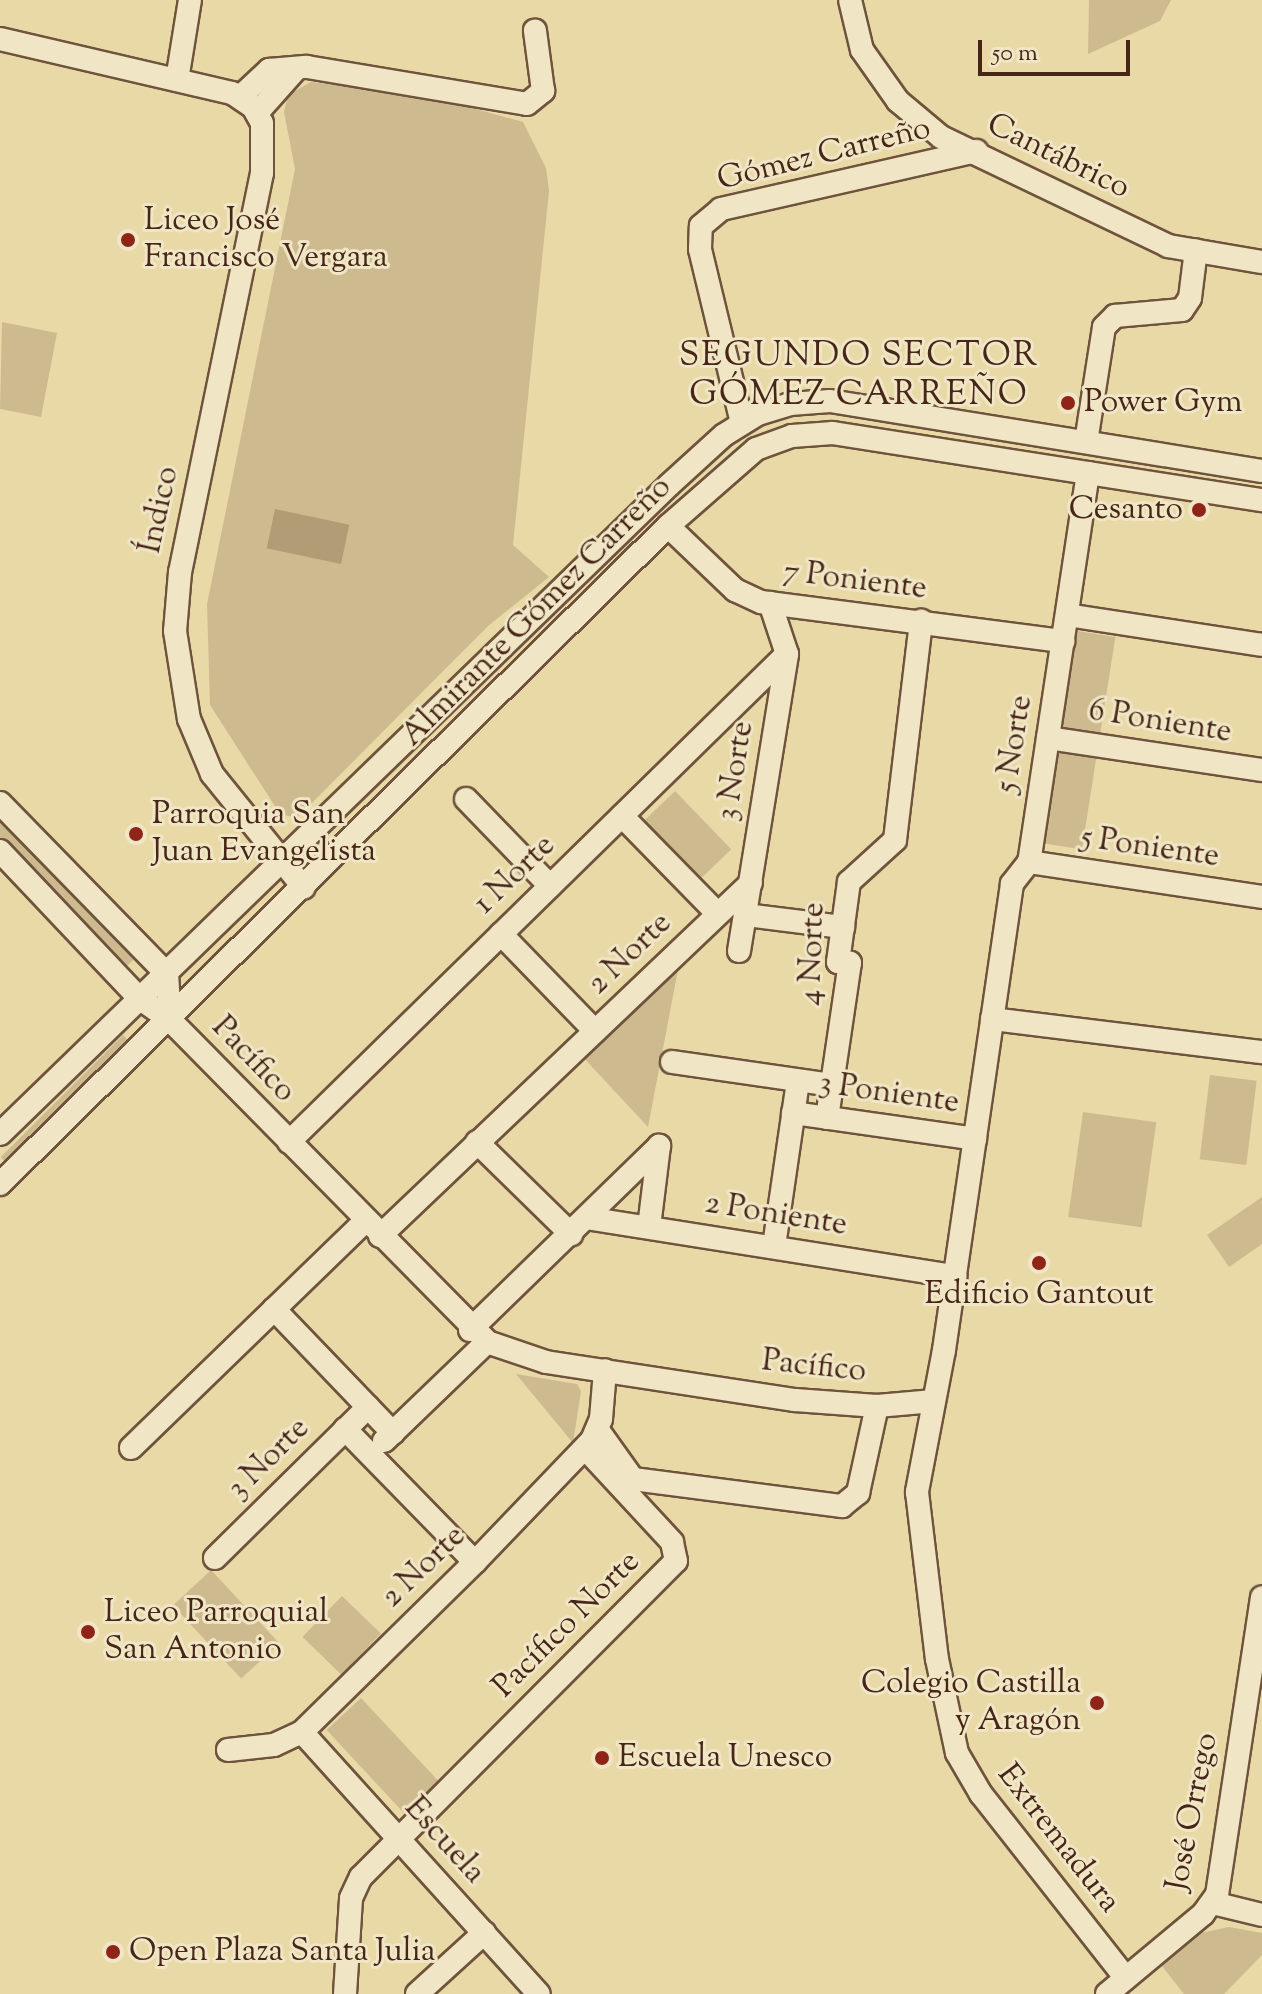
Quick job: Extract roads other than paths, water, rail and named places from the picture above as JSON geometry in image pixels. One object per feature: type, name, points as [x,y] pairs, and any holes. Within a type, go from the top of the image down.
[{"type":"street","points":[[177,80],[190,0]]},
{"type":"street","name":"Cantábrico","points":[[850,0],[862,50],[911,115],[941,137],[976,151],[1168,246],[1262,262]]},
{"type":"street","points":[[862,50],[864,0]]},
{"type":"street","points":[[240,97],[269,70],[297,68],[527,104],[543,91],[535,31]]},
{"type":"street","points":[[0,39],[240,97],[257,113],[297,68]]},
{"type":"street","name":"Índico","points":[[257,113],[264,134],[262,173],[180,572],[175,631],[182,690],[199,747],[212,774],[280,863],[304,888]]},
{"type":"street","name":"Gómez Carreño","points":[[742,423],[700,249],[701,226],[721,209],[976,151]]},
{"type":"street","points":[[1086,442],[1104,327],[1125,314],[1182,310],[1190,298],[1196,250]]},
{"type":"street","name":"Almirante Gómez Carreño","points":[[0,1134],[669,485],[742,423],[790,404],[830,401],[1262,471]]},
{"type":"street","name":"Almirante Gómez Carreño","points":[[0,1184],[170,1020],[668,526],[742,458],[772,442],[812,433],[1088,473],[1261,493]]},
{"type":"street","name":"5 Norte","points":[[992,1019],[1012,884],[1029,862],[1088,473]]},
{"type":"street","name":"7 Poniente","points":[[668,526],[735,590],[770,603],[1063,641]]},
{"type":"street","name":"3 Norte","points":[[739,951],[787,654],[770,603]]},
{"type":"street","points":[[1067,615],[1262,645]]},
{"type":"street","name":"4 Norte","points":[[827,1118],[850,963],[838,962],[849,882],[895,840],[921,621]]},
{"type":"street","name":"1 Norte","points":[[289,1142],[787,654]]},
{"type":"street","name":"6 Poniente","points":[[1048,738],[1262,770]]},
{"type":"street","points":[[466,799],[550,886]]},
{"type":"street","points":[[0,803],[167,974]]},
{"type":"street","points":[[622,816],[718,914]]},
{"type":"street","name":"Pacífico","points":[[0,851],[139,998],[170,1020],[478,1336],[521,1357],[795,1400],[877,1406],[934,1401]]},
{"type":"street","name":"5 Poniente","points":[[1029,862],[1262,897]]},
{"type":"street","name":"2 Norte","points":[[131,1448],[274,1309],[477,1142],[751,883]]},
{"type":"street","points":[[746,915],[843,927]]},
{"type":"street","points":[[501,934],[595,1031]]},
{"type":"street","name":"Pacífico","points":[[167,974],[170,1020]]},
{"type":"street","points":[[934,1401],[992,1019],[1262,1052]]},
{"type":"street","name":"3 Poniente","points":[[672,1062],[832,1085]]},
{"type":"street","points":[[774,1246],[798,1081]]},
{"type":"street","name":"3 Poniente","points":[[793,1113],[975,1139]]},
{"type":"street","points":[[477,1142],[579,1226]]},
{"type":"street","points":[[370,1455],[579,1226],[659,1146],[649,1227]]},
{"type":"street","name":"2 Poniente","points":[[579,1226],[649,1227],[955,1276]]},
{"type":"street","points":[[274,1309],[393,1433]]},
{"type":"street","name":"2 Norte","points":[[228,1750],[274,1745],[302,1732],[475,1562],[586,1449],[598,1430],[605,1370]]},
{"type":"street","name":"Extremadura","points":[[934,1401],[917,1492],[953,1741],[981,1794],[1126,1978]]},
{"type":"street","points":[[598,1430],[633,1479],[842,1506],[858,1493],[877,1406]]},
{"type":"street","name":"3 Norte","points":[[215,1558],[368,1407]]},
{"type":"street","points":[[345,1429],[475,1562]]},
{"type":"street","name":"Pacífico Norte","points":[[345,1994],[355,1887],[397,1837],[676,1561],[676,1548],[586,1449]]},
{"type":"street","name":"José Orrego","points":[[1107,1994],[1213,1903],[1262,1597]]},
{"type":"street","name":"Escuela","points":[[302,1732],[539,1994]]},
{"type":"street","points":[[1213,1903],[1262,1915]]},
{"type":"street","points":[[417,1994],[484,1933]]},
{"type":"place","name":"Liceo José Francisco Vergara","points":[[128,240]]},
{"type":"place","name":"Power Gym","points":[[1068,403]]},
{"type":"place","name":"Cesanto","points":[[1199,510]]},
{"type":"place","name":"Parroquia San Juan Evangelista","points":[[136,834]]},
{"type":"place","name":"Edificio Gantout","points":[[1039,1263]]},
{"type":"place","name":"Liceo Parroquial San Antonio","points":[[88,1632]]},
{"type":"place","name":"Colegio Castilla y Aragón","points":[[1097,1703]]},
{"type":"place","name":"Escuela Unesco","points":[[602,1758]]},
{"type":"place","name":"Open Plaza Santa Julia","points":[[113,1952]]},
{"type":"district","name":"SEGUNDO SECTOR GÓMEZ CARREÑO","points":[[859,376]]}]
